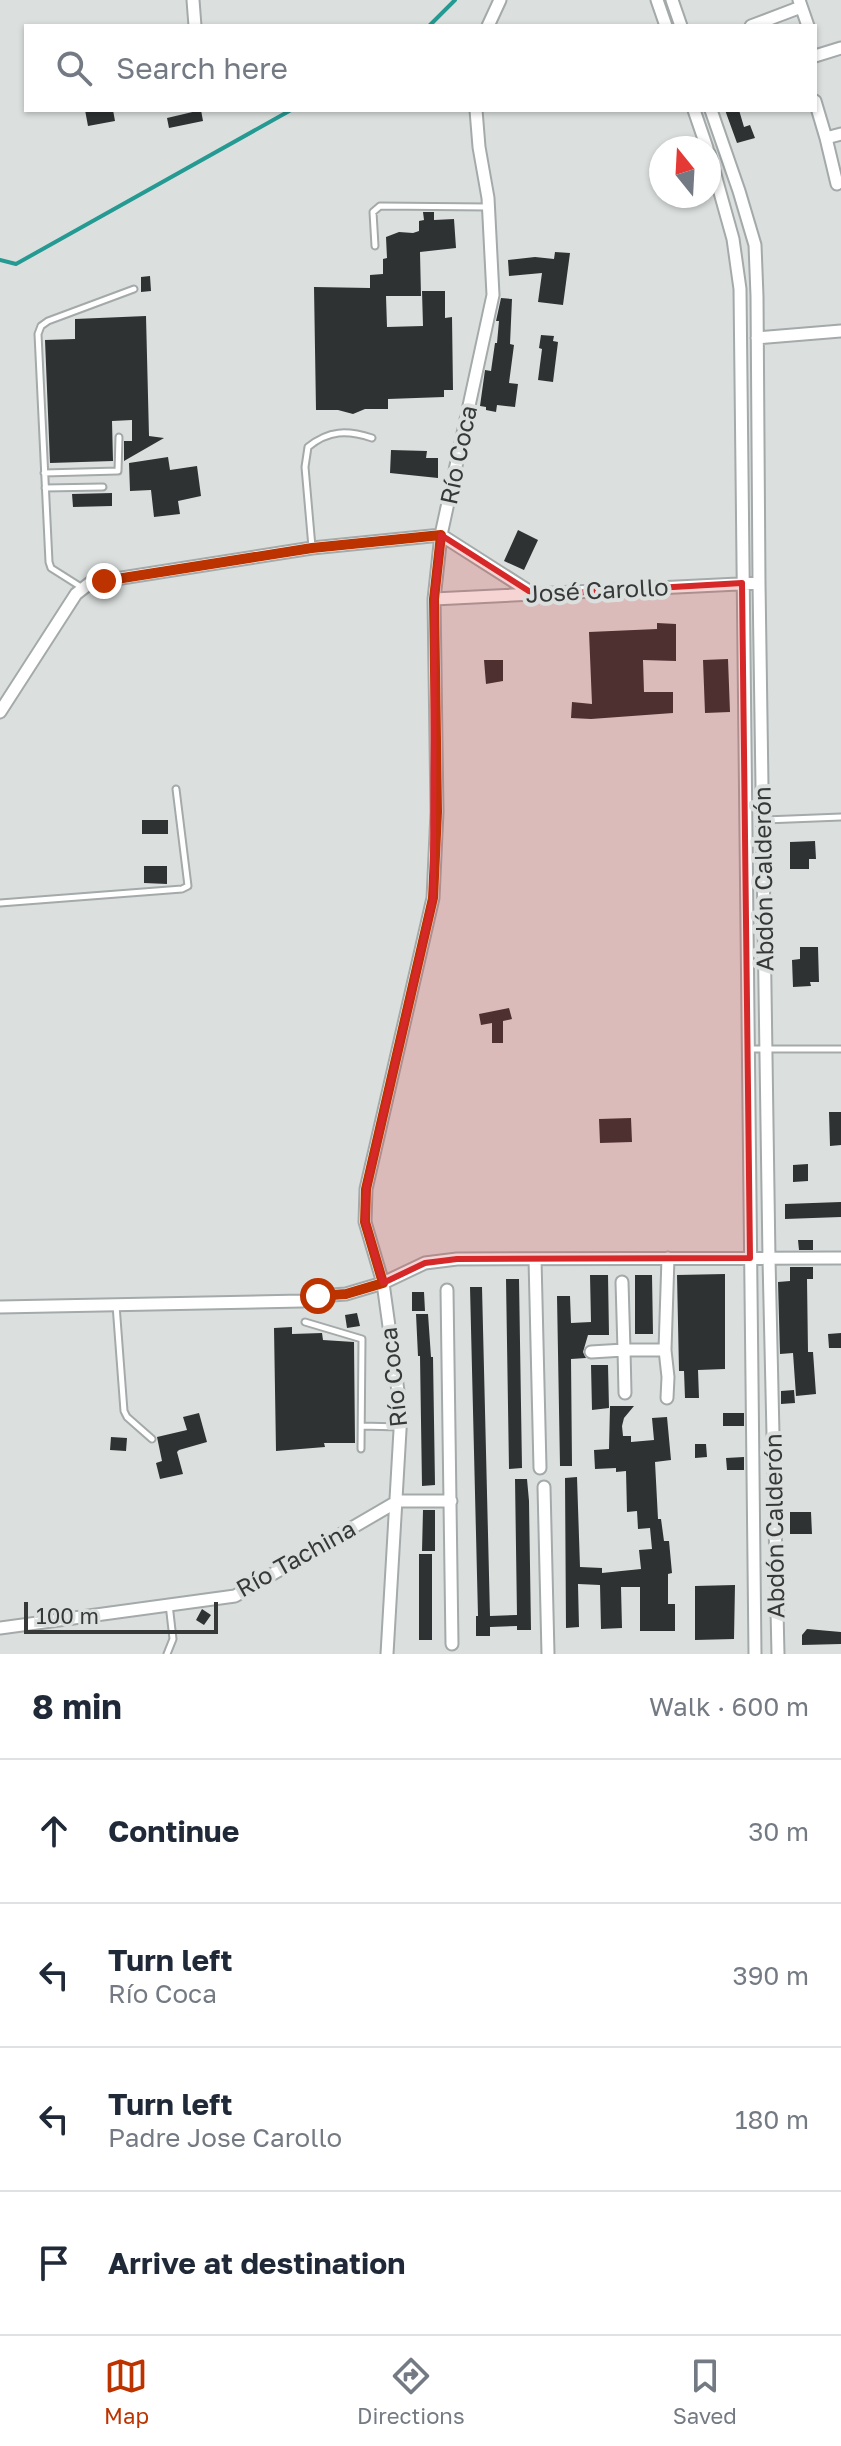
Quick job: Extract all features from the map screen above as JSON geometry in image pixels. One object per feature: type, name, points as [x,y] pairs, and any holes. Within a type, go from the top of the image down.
[{"type":"street","points":[[193,0],[195,24]]},
{"type":"street","points":[[489,24],[500,0]]},
{"type":"street","points":[[657,0],[665,24]]},
{"type":"street","points":[[672,0],[680,24]]},
{"type":"street","points":[[755,24],[800,4],[807,24]]},
{"type":"street","points":[[817,53],[841,48]]},
{"type":"street","points":[[817,108],[837,184]]},
{"type":"street","name":"Río Coca","points":[[387,1654],[401,1413],[383,1283],[365,1222],[366,1189],[433,898],[437,812],[434,599],[441,535],[493,295],[489,207],[476,112]]},
{"type":"street","name":"Abdón Calderón","points":[[695,112],[703,136]]},
{"type":"street","name":"Abdón Calderón","points":[[712,112],[755,245],[769,1259],[778,1654]]},
{"type":"street","points":[[826,138],[841,134]]},
{"type":"street","name":"Abdón Calderón","points":[[721,196],[733,239],[740,289],[755,1654]]},
{"type":"street","points":[[757,338],[841,331]]},
{"type":"street","points":[[0,712],[82,587],[90,583],[312,548],[441,535],[535,595]]},
{"type":"street","name":"José Carollo","points":[[434,599],[759,583]]},
{"type":"street","points":[[667,1398],[668,1258]]},
{"type":"street","points":[[0,1307],[302,1301],[318,1296],[346,1294],[383,1283],[425,1263],[457,1259],[841,1258]]},
{"type":"street","points":[[535,1259],[540,1468]]},
{"type":"street","points":[[622,1282],[625,1393]]},
{"type":"street","points":[[447,1290],[452,1644]]},
{"type":"street","points":[[591,1352],[665,1350]]},
{"type":"street","points":[[544,1487],[548,1654]]},
{"type":"street","points":[[398,1501],[451,1501]]},
{"type":"street","name":"Río Tachina","points":[[0,1628],[242,1594],[398,1501]]},
{"type":"lane","points":[[375,246],[373,212],[380,206],[489,207]]},
{"type":"lane","points":[[82,587],[51,568],[38,334],[41,326],[48,321],[134,289]]},
{"type":"lane","points":[[312,548],[305,467],[308,447],[321,437],[337,432],[372,438]]},
{"type":"lane","points":[[44,473],[118,471],[119,437]]},
{"type":"lane","points":[[45,488],[103,487]]},
{"type":"lane","points":[[0,903],[182,889],[188,886],[176,789]]},
{"type":"lane","points":[[764,820],[841,817]]},
{"type":"lane","points":[[747,1049],[841,1049]]},
{"type":"lane","points":[[116,1304],[124,1411],[152,1439]]},
{"type":"lane","points":[[305,1322],[362,1339],[361,1449]]},
{"type":"lane","points":[[362,1426],[400,1427]]},
{"type":"lane","points":[[167,1654],[173,1639],[169,1604]]},
{"type":"highlighted area","points":[[441,535],[535,595],[742,583],[750,1258],[457,1259],[425,1263],[383,1283],[365,1222],[366,1189],[433,898],[434,599]]},
{"type":"building","points":[[85,112],[113,112],[115,121],[88,126]]},
{"type":"building","points":[[201,112],[203,121],[169,128],[167,118]]},
{"type":"building","points":[[726,112],[740,112],[744,127],[750,125],[755,138],[737,143]]},
{"type":"building","points":[[423,212],[434,212],[434,220],[454,219],[456,248],[420,252],[421,296],[386,296],[387,327],[423,326],[422,291],[445,291],[445,318],[452,317],[453,390],[444,390],[444,397],[388,399],[388,409],[365,409],[353,414],[316,410],[314,287],[370,288],[370,275],[383,274],[383,259],[387,258],[386,237],[399,232],[419,231],[419,221],[424,220]]},
{"type":"building","points":[[555,252],[570,253],[563,305],[538,302],[542,273],[509,276],[508,260],[535,257],[554,259]]},
{"type":"building","points":[[150,276],[151,291],[141,292],[141,277]]},
{"type":"building","points":[[501,298],[512,299],[510,344],[514,345],[509,383],[518,384],[515,407],[497,405],[496,412],[480,406],[485,370],[491,371],[497,343],[499,321],[496,321]]},
{"type":"building","points":[[146,316],[149,436],[164,438],[124,461],[124,441],[132,441],[132,420],[112,421],[113,461],[50,463],[45,340],[75,339],[75,319]]},
{"type":"building","points":[[541,335],[554,336],[553,341],[558,342],[553,382],[538,380]]},
{"type":"building","points":[[391,450],[427,451],[426,458],[438,458],[438,478],[390,473]]},
{"type":"building","points":[[168,457],[170,470],[197,466],[201,496],[178,501],[180,514],[154,517],[151,490],[130,491],[129,463]]},
{"type":"building","points":[[112,493],[112,506],[73,507],[72,494]]},
{"type":"building","points":[[518,530],[538,540],[524,570],[504,561]]},
{"type":"building","points":[[657,623],[676,624],[676,661],[643,660],[644,692],[673,692],[673,713],[571,718],[572,702],[592,704],[589,632],[657,629]]},
{"type":"building","points":[[728,659],[730,712],[705,713],[703,660]]},
{"type":"building","points":[[484,660],[503,660],[503,681],[486,684]]},
{"type":"building","points":[[142,820],[168,820],[168,834],[142,834]]},
{"type":"building","points":[[815,841],[816,859],[809,859],[809,869],[790,869],[790,842]]},
{"type":"building","points":[[144,866],[167,866],[167,884],[144,883]]},
{"type":"building","points":[[800,947],[818,947],[819,982],[810,982],[811,986],[793,987],[792,960],[800,959]]},
{"type":"building","points":[[509,1008],[512,1019],[503,1021],[503,1043],[492,1043],[492,1023],[481,1025],[479,1014]]},
{"type":"building","points":[[829,1112],[841,1112],[841,1145],[830,1146]]},
{"type":"building","points":[[631,1118],[632,1142],[600,1143],[599,1119]]},
{"type":"building","points":[[808,1164],[808,1181],[793,1182],[793,1165]]},
{"type":"building","points":[[841,1202],[841,1217],[785,1219],[785,1204]]},
{"type":"building","points":[[798,1240],[813,1240],[813,1250],[799,1250]]},
{"type":"building","points":[[790,1267],[813,1267],[813,1279],[807,1279],[808,1352],[813,1352],[816,1394],[796,1396],[793,1353],[780,1354],[778,1282],[790,1281]]},
{"type":"building","points":[[725,1274],[725,1369],[698,1370],[699,1398],[685,1398],[684,1371],[679,1371],[677,1275]]},
{"type":"building","points":[[590,1275],[608,1275],[609,1335],[588,1335],[583,1352],[586,1358],[571,1359],[572,1466],[560,1466],[557,1296],[570,1296],[571,1323],[591,1322]]},
{"type":"building","points":[[635,1275],[652,1275],[653,1334],[635,1334]]},
{"type":"building","points":[[506,1279],[519,1279],[522,1468],[509,1469]]},
{"type":"building","points":[[470,1287],[482,1287],[490,1616],[517,1615],[515,1479],[527,1479],[529,1501],[531,1630],[517,1630],[517,1626],[490,1627],[490,1636],[476,1636]]},
{"type":"building","points":[[412,1292],[424,1292],[425,1311],[412,1311]]},
{"type":"building","points":[[357,1313],[360,1326],[347,1328],[345,1315]]},
{"type":"building","points":[[416,1314],[428,1314],[433,1357],[435,1485],[422,1486],[420,1356]]},
{"type":"building","points":[[292,1327],[292,1334],[322,1333],[323,1340],[354,1342],[355,1443],[324,1443],[325,1447],[276,1451],[274,1328]]},
{"type":"building","points":[[841,1333],[841,1348],[829,1348],[828,1334]]},
{"type":"building","points":[[591,1365],[608,1365],[609,1408],[592,1410]]},
{"type":"building","points":[[794,1390],[795,1403],[781,1404],[781,1391]]},
{"type":"building","points":[[610,1406],[634,1406],[624,1418],[622,1426],[623,1436],[631,1436],[631,1442],[654,1440],[652,1418],[667,1417],[671,1460],[655,1462],[658,1519],[661,1519],[664,1541],[669,1541],[672,1573],[668,1574],[668,1604],[675,1604],[675,1631],[640,1631],[640,1587],[621,1587],[622,1628],[601,1629],[600,1585],[578,1584],[579,1627],[566,1628],[565,1478],[577,1477],[580,1567],[602,1568],[602,1573],[641,1569],[639,1550],[652,1549],[650,1528],[638,1529],[637,1511],[627,1512],[626,1471],[595,1469],[594,1450],[609,1449]]},
{"type":"building","points":[[199,1413],[207,1442],[179,1450],[183,1474],[160,1479],[156,1463],[162,1461],[157,1437],[187,1430],[183,1417]]},
{"type":"building","points":[[723,1413],[744,1413],[744,1426],[723,1426]]},
{"type":"building","points":[[111,1437],[127,1438],[126,1451],[110,1450]]},
{"type":"building","points":[[695,1444],[706,1444],[707,1457],[695,1458]]},
{"type":"building","points":[[744,1457],[744,1470],[727,1470],[726,1458]]},
{"type":"building","points":[[423,1510],[435,1510],[435,1551],[422,1551]]},
{"type":"building","points":[[790,1512],[811,1512],[812,1534],[790,1534]]},
{"type":"building","points":[[419,1554],[432,1554],[432,1640],[419,1640]]},
{"type":"building","points":[[735,1585],[734,1639],[695,1640],[695,1586]]},
{"type":"building","points":[[202,1609],[211,1615],[204,1625],[196,1620]]},
{"type":"building","points":[[807,1629],[841,1632],[841,1644],[802,1645],[802,1635]]},
{"type":"waterway","points":[[431,24],[455,0]]},
{"type":"waterway","points":[[0,260],[16,264],[287,112]]},
{"type":"route","points":[[104,581],[312,548],[441,535],[434,599],[437,812],[433,898],[366,1189],[365,1222],[383,1283],[346,1294],[318,1296]]}]
